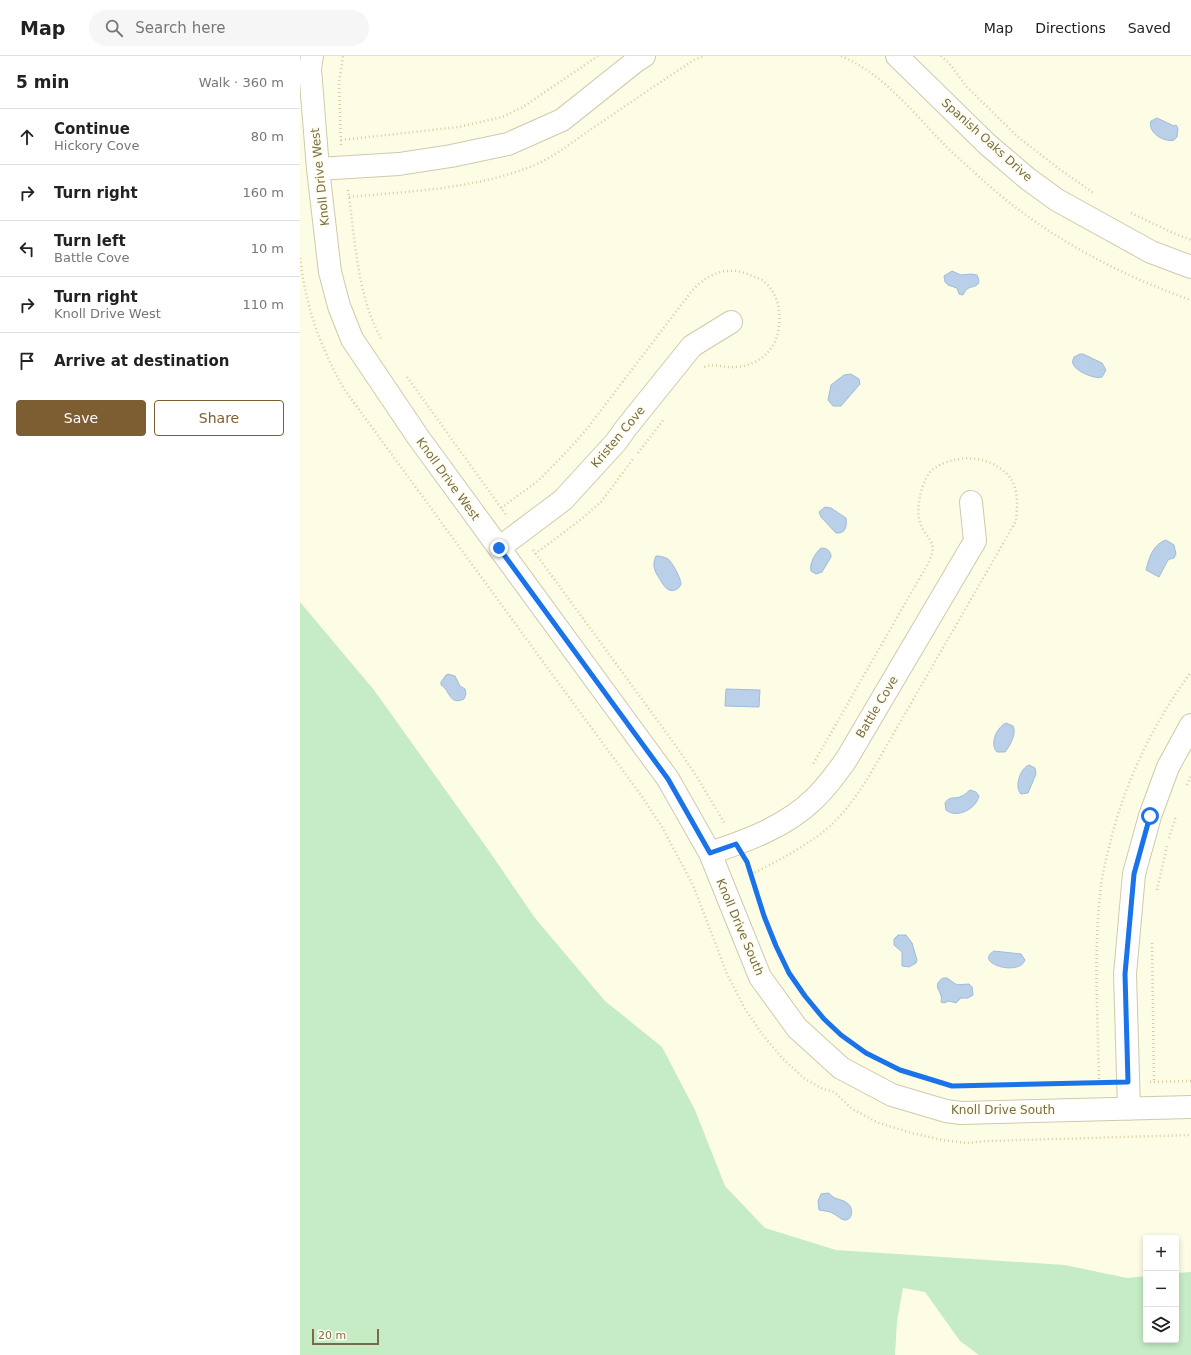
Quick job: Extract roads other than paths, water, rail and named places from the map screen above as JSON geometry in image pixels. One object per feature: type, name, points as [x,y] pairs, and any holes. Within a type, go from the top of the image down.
[{"type":"street","name":"Knoll Drive West","points":[[312,56],[310,69],[318,169],[330,272],[339,306],[352,339],[418,437],[668,779],[710,853]]},
{"type":"street","points":[[318,169],[399,164],[451,156],[508,144],[562,120],[644,56]]},
{"type":"street","name":"Spanish Oaks Drive","points":[[898,56],[987,144],[1028,179],[1057,200],[1151,252],[1191,268]]},
{"type":"street","name":"Kristen Cove","points":[[499,548],[563,500],[616,442],[692,346],[731,322]]},
{"type":"street","name":"Battle Cove","points":[[710,853],[736,844],[779,825],[812,802],[827,786],[846,760],[975,541],[971,502]]},
{"type":"street","points":[[1129,1108],[1125,974],[1134,874],[1150,816],[1168,767],[1191,725]]},
{"type":"street","name":"Knoll Drive South","points":[[710,853],[760,977],[797,1028],[841,1068],[892,1095],[946,1111],[962,1113],[1191,1107]]},
{"type":"water","points":[[1157,118],[1174,126],[1176,125],[1178,128],[1177,137],[1174,140],[1166,140],[1154,133],[1150,125],[1151,121]]},
{"type":"water","points":[[952,271],[961,275],[977,275],[979,282],[978,284],[967,289],[963,295],[959,294],[957,288],[948,285],[945,282],[944,276]]},
{"type":"water","points":[[1080,354],[1102,363],[1106,370],[1102,377],[1099,378],[1091,376],[1081,372],[1075,367],[1073,364],[1074,357]]},
{"type":"water","points":[[851,374],[859,379],[860,384],[841,406],[833,406],[828,400],[831,385],[844,375]]},
{"type":"water","points":[[825,507],[831,508],[846,518],[846,527],[844,531],[836,533],[821,517],[819,512]]},
{"type":"water","points":[[1166,540],[1174,545],[1176,554],[1174,558],[1168,560],[1159,577],[1146,570],[1150,556],[1155,548]]},
{"type":"water","points":[[821,548],[828,550],[831,557],[822,572],[816,574],[811,571],[811,565]]},
{"type":"water","points":[[656,556],[668,559],[674,567],[680,578],[681,584],[677,589],[672,591],[667,589],[662,583],[654,567]]},
{"type":"water","points":[[448,674],[455,676],[460,686],[465,689],[466,694],[464,699],[459,701],[453,699],[441,685],[441,682]]},
{"type":"water","points":[[726,689],[760,690],[759,707],[725,706]]},
{"type":"water","points":[[1006,723],[1013,726],[1014,736],[1005,752],[997,752],[994,745],[995,736],[1000,728]]},
{"type":"water","points":[[1029,765],[1035,768],[1036,774],[1028,793],[1021,794],[1018,787],[1019,778],[1023,770]]},
{"type":"water","points":[[970,790],[976,792],[979,796],[977,801],[970,809],[960,813],[950,813],[946,810],[945,803],[949,799],[963,796]]},
{"type":"water","points":[[898,935],[906,935],[912,943],[917,960],[916,963],[909,967],[902,966],[902,952],[894,945],[894,939]]},
{"type":"water","points":[[994,951],[1021,954],[1025,960],[1021,965],[1015,967],[1007,968],[999,966],[993,964],[989,960],[989,956]]},
{"type":"water","points":[[943,978],[947,978],[961,985],[969,984],[972,987],[973,995],[968,998],[961,998],[956,1003],[949,1001],[944,1003],[941,1002],[941,995],[937,987],[939,981]]},
{"type":"water","points":[[828,1193],[834,1198],[844,1201],[849,1205],[852,1213],[850,1218],[844,1220],[831,1212],[819,1210],[818,1201],[821,1194]]}]
